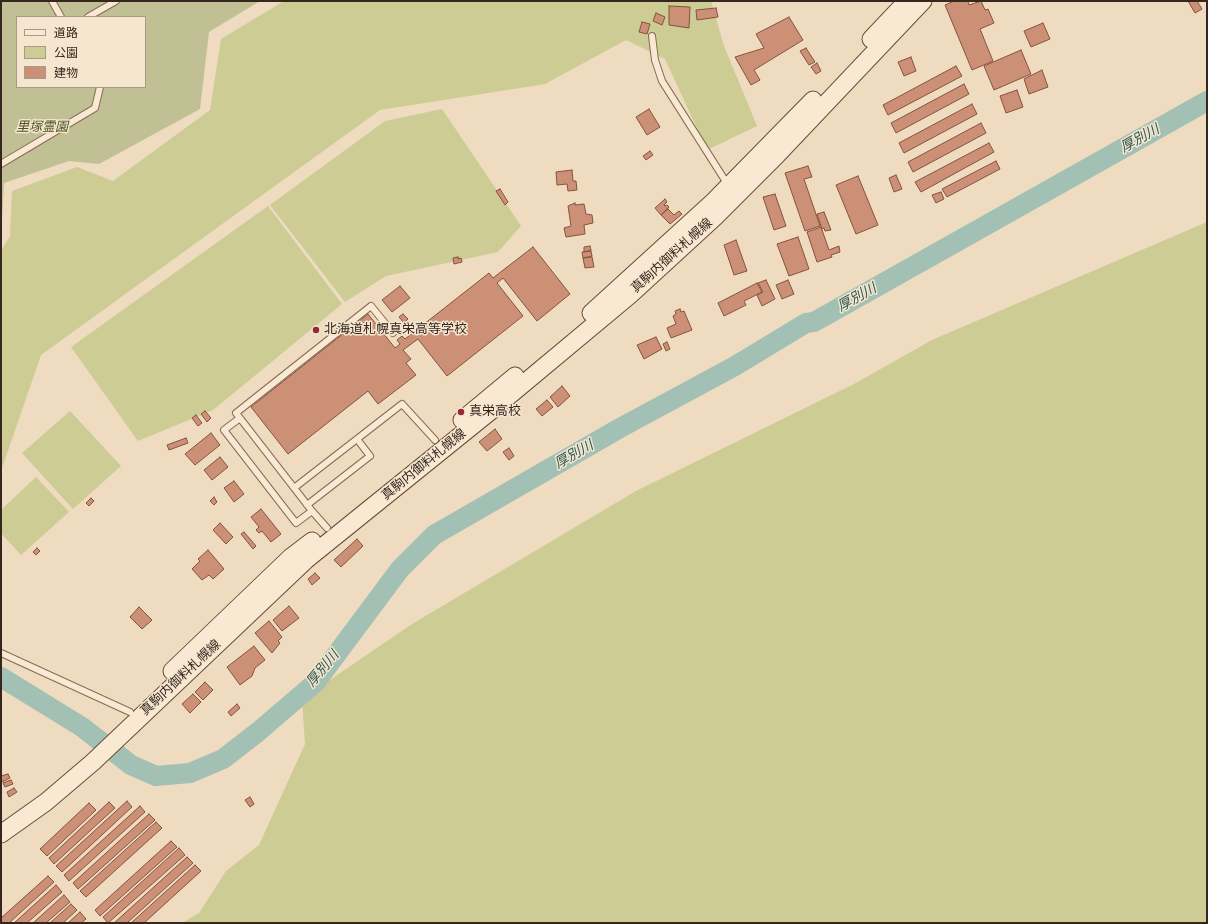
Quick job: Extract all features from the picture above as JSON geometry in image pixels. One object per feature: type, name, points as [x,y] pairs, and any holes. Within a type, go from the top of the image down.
[{"type":"main road","name":"真駒内御料札幌線","points":[[127,720],[306,560],[492,410],[630,295],[732,191],[807,107],[906,1]]},
{"type":"main road","name":"真駒内御料札幌線","points":[[1,834],[46,802],[291,558],[586,317],[732,191],[777,155],[923,1]]},
{"type":"main road","name":"真駒内御料札幌線","points":[[1,820],[88,760]]},
{"type":"lane","points":[[52,1],[60,16]]},
{"type":"lane","points":[[90,16],[116,1]]},
{"type":"lane","points":[[652,36],[655,60],[662,81],[732,191]]},
{"type":"lane","points":[[1,164],[95,108],[100,88]]},
{"type":"lane","points":[[327,528],[307,505],[236,413],[371,306],[393,334]]},
{"type":"lane","points":[[294,488],[402,404],[435,440]]},
{"type":"lane","points":[[240,418],[224,430],[296,523],[312,511]]},
{"type":"lane","points":[[307,505],[370,456],[357,439]]},
{"type":"lane","points":[[1,653],[127,720]]},
{"type":"green space","name":"里塚霊園","points":[[1,1],[260,1],[209,32],[200,109],[99,164],[69,161],[4,183],[1,237]]},
{"type":"green space","points":[[284,1],[711,1],[724,46],[757,126],[707,150],[665,59],[626,40],[545,84],[380,110],[41,355],[1,471],[1,251],[10,236],[12,191],[77,167],[113,181],[210,110],[221,39]]},
{"type":"green space","points":[[442,109],[521,226],[498,252],[386,276],[345,302],[270,205],[385,121]]},
{"type":"green space","points":[[268,206],[342,304],[213,410],[138,441],[71,347]]},
{"type":"green space","points":[[1207,222],[1207,923],[182,923],[199,913],[226,871],[259,845],[305,744],[302,699],[412,624],[636,491],[854,384],[932,340]]},
{"type":"green space","points":[[70,411],[121,466],[73,509],[22,453]]},
{"type":"green space","points":[[36,477],[69,512],[21,555],[1,533],[1,510]]},
{"type":"building","points":[[954,1],[968,1],[969,5],[981,1],[985,10],[988,9],[994,23],[980,29],[993,61],[972,70],[945,5]]},
{"type":"building","points":[[1188,1],[1197,1],[1202,9],[1195,13]]},
{"type":"building","points":[[669,6],[690,7],[689,28],[669,25]]},
{"type":"building","points":[[716,8],[718,17],[697,20],[696,10]]},
{"type":"building","points":[[656,13],[665,17],[662,25],[653,21]]},
{"type":"building","points":[[789,17],[803,40],[754,70],[760,80],[751,85],[735,57],[764,48],[756,34]]},
{"type":"building","points":[[642,22],[650,24],[647,34],[639,32]]},
{"type":"building","points":[[1043,23],[1050,39],[1031,47],[1024,31]]},
{"type":"building","points":[[806,48],[815,62],[809,65],[800,51]]},
{"type":"building","points":[[1021,50],[1031,74],[994,90],[984,66]]},
{"type":"building","points":[[911,57],[916,71],[904,76],[898,62]]},
{"type":"building","points":[[817,63],[821,71],[816,74],[811,67]]},
{"type":"building","points":[[956,66],[962,76],[888,115],[883,105]]},
{"type":"building","points":[[1042,70],[1048,87],[1029,94],[1024,79]]},
{"type":"building","points":[[964,84],[969,94],[896,133],[891,123]]},
{"type":"building","points":[[1017,90],[1023,107],[1006,113],[1000,96]]},
{"type":"building","points":[[972,104],[977,114],[904,153],[899,143]]},
{"type":"building","points":[[649,109],[660,127],[647,135],[636,117]]},
{"type":"building","points":[[981,123],[986,133],[913,172],[908,162]]},
{"type":"building","points":[[989,143],[994,152],[921,192],[915,182]]},
{"type":"building","points":[[650,151],[653,155],[646,160],[643,156]]},
{"type":"building","points":[[996,161],[1000,169],[947,197],[942,189]]},
{"type":"building","points":[[808,166],[812,177],[804,179],[820,226],[805,231],[785,173]]},
{"type":"building","points":[[572,170],[573,181],[576,181],[577,190],[568,191],[567,184],[557,185],[556,172]]},
{"type":"building","points":[[896,175],[902,189],[894,192],[889,178]]},
{"type":"building","points":[[858,176],[878,225],[856,234],[836,185]]},
{"type":"building","points":[[500,189],[508,202],[505,205],[496,191]]},
{"type":"building","points":[[941,192],[944,199],[936,203],[932,195]]},
{"type":"building","points":[[775,194],[786,226],[774,230],[763,197]]},
{"type":"building","points":[[665,199],[667,202],[664,205],[669,207],[661,215],[655,208]]},
{"type":"building","points":[[575,203],[575,205],[584,204],[586,214],[592,215],[593,223],[584,225],[585,234],[566,237],[564,228],[571,226],[568,206]]},
{"type":"building","points":[[668,209],[674,215],[679,211],[682,214],[670,224],[661,215]]},
{"type":"building","points":[[824,212],[831,230],[825,231],[824,228],[822,229],[817,214]]},
{"type":"building","points":[[821,227],[829,250],[839,246],[840,252],[831,255],[832,257],[817,262],[807,232]]},
{"type":"building","points":[[798,237],[809,269],[789,276],[777,244]]},
{"type":"building","points":[[736,240],[747,271],[734,275],[724,245]]},
{"type":"building","points":[[590,246],[591,250],[584,252],[584,247]]},
{"type":"building","points":[[533,247],[570,294],[537,321],[503,278],[497,283],[523,316],[447,376],[418,339],[403,350],[411,359],[406,363],[416,375],[378,404],[368,391],[288,454],[251,407],[368,314],[395,348],[400,344],[397,340],[402,336],[405,339],[489,273],[493,278]]},
{"type":"building","points":[[591,251],[592,256],[583,258],[582,252]]},
{"type":"building","points":[[458,257],[458,259],[461,258],[462,262],[454,264],[453,258]]},
{"type":"building","points":[[592,257],[594,267],[585,268],[583,258]]},
{"type":"building","points":[[766,280],[775,299],[762,306],[757,295],[763,292],[758,283]]},
{"type":"building","points":[[788,280],[794,294],[782,299],[776,285]]},
{"type":"building","points":[[757,283],[762,292],[744,301],[746,305],[724,316],[718,303]]},
{"type":"building","points":[[400,286],[410,298],[392,312],[382,300]]},
{"type":"building","points":[[680,309],[681,312],[684,311],[692,330],[671,338],[667,328],[676,324],[673,316],[676,314],[675,311]]},
{"type":"building","points":[[403,314],[408,319],[404,323],[399,317]]},
{"type":"building","points":[[656,337],[662,349],[644,359],[637,345]]},
{"type":"building","points":[[667,342],[670,349],[666,351],[663,344]]},
{"type":"building","points":[[562,386],[570,396],[558,407],[550,397]]},
{"type":"building","points":[[547,400],[553,407],[542,416],[536,409]]},
{"type":"building","points":[[205,411],[211,418],[207,422],[201,414]]},
{"type":"building","points":[[196,415],[202,423],[198,426],[192,418]]},
{"type":"building","points":[[495,429],[502,439],[487,451],[479,442]]},
{"type":"building","points":[[211,433],[220,445],[195,465],[185,454]]},
{"type":"building","points":[[186,438],[188,443],[169,450],[167,445]]},
{"type":"building","points":[[509,448],[514,456],[509,460],[503,452]]},
{"type":"building","points":[[220,457],[228,467],[212,480],[204,470]]},
{"type":"building","points":[[234,481],[244,494],[234,502],[224,488]]},
{"type":"building","points":[[214,497],[217,502],[214,505],[210,501]]},
{"type":"building","points":[[91,498],[94,501],[89,506],[86,503]]},
{"type":"building","points":[[261,509],[281,534],[271,542],[262,531],[259,533],[256,530],[259,527],[251,517]]},
{"type":"building","points":[[220,523],[233,537],[226,544],[213,530]]},
{"type":"building","points":[[244,532],[256,546],[253,549],[241,534]]},
{"type":"building","points":[[357,539],[363,546],[341,567],[334,560]]},
{"type":"building","points":[[37,548],[40,551],[36,555],[33,552]]},
{"type":"building","points":[[208,550],[224,569],[213,579],[209,575],[202,580],[192,569],[200,561],[198,559]]},
{"type":"building","points":[[315,573],[320,578],[312,585],[308,579]]},
{"type":"building","points":[[289,606],[299,618],[282,631],[273,620]]},
{"type":"building","points":[[139,607],[152,620],[142,629],[130,617]]},
{"type":"building","points":[[269,621],[282,637],[278,641],[280,643],[272,653],[255,633]]},
{"type":"building","points":[[254,646],[265,660],[255,668],[252,676],[240,685],[227,667]]},
{"type":"building","points":[[205,682],[213,690],[203,700],[195,692]]},
{"type":"building","points":[[193,694],[201,702],[190,713],[182,704]]},
{"type":"building","points":[[237,704],[240,708],[231,716],[228,712]]},
{"type":"building","points":[[8,774],[10,778],[2,782],[1,776]]},
{"type":"building","points":[[11,780],[13,784],[5,787],[3,783]]},
{"type":"building","points":[[14,788],[17,792],[9,797],[7,792]]},
{"type":"building","points":[[250,797],[254,804],[250,807],[245,800]]},
{"type":"building","points":[[127,801],[132,807],[62,872],[56,866]]},
{"type":"building","points":[[109,802],[115,808],[54,864],[49,858]]},
{"type":"building","points":[[89,803],[96,810],[47,856],[40,849]]},
{"type":"building","points":[[140,806],[145,812],[69,881],[64,875]]},
{"type":"building","points":[[149,814],[155,820],[78,889],[73,883]]},
{"type":"building","points":[[156,822],[162,828],[86,897],[80,891]]},
{"type":"building","points":[[171,841],[177,847],[100,916],[95,910]]},
{"type":"building","points":[[179,848],[185,855],[108,923],[103,917]]},
{"type":"building","points":[[187,857],[193,863],[127,923],[114,923]]},
{"type":"building","points":[[195,865],[201,871],[144,923],[131,923]]},
{"type":"building","points":[[48,876],[54,882],[9,923],[1,923],[1,918]]},
{"type":"building","points":[[56,885],[62,892],[27,923],[14,923]]},
{"type":"building","points":[[64,895],[70,902],[46,923],[33,923]]},
{"type":"building","points":[[71,904],[77,910],[63,923],[50,923]]},
{"type":"building","points":[[80,912],[86,919],[81,923],[68,923]]},
{"type":"waterway","name":"厚別川","points":[[1,677],[82,727],[131,765],[156,776],[190,773],[223,759],[259,731],[315,683],[400,569],[434,535],[620,428],[735,366],[806,323],[814,322],[1207,101]]},
{"type":"place","name":"北海道札幌真栄高等学校","points":[[316,330]]},
{"type":"place","name":"真栄高校","points":[[461,412]]}]
